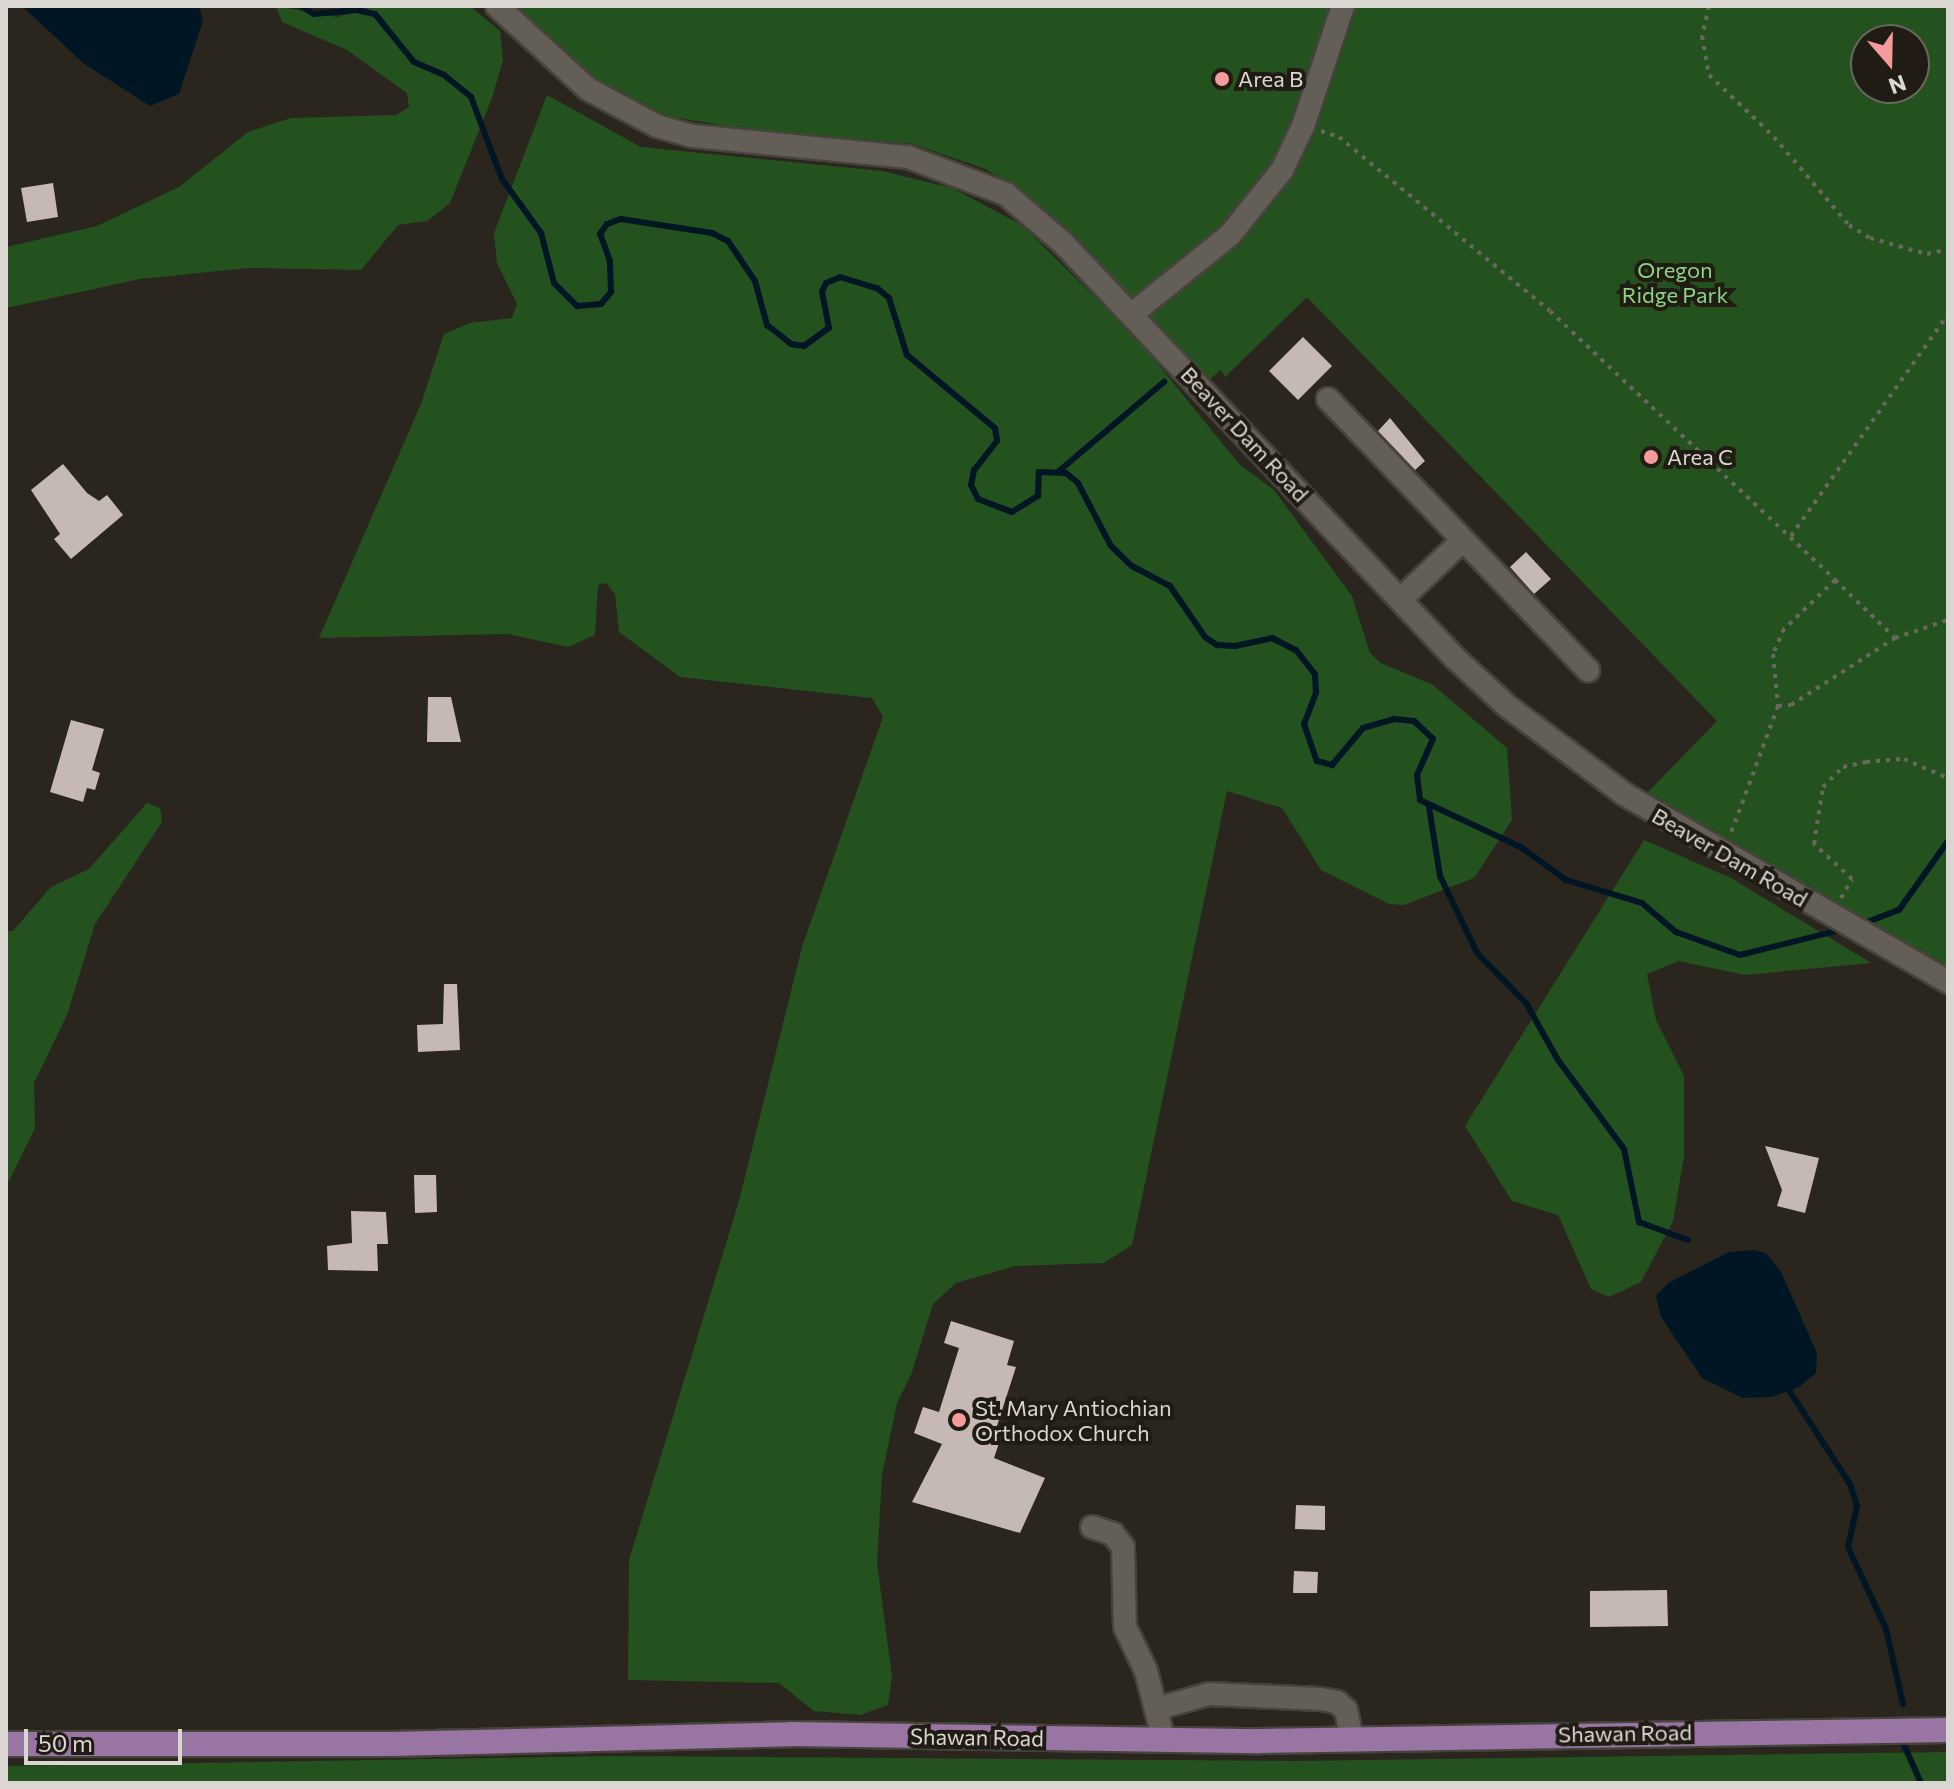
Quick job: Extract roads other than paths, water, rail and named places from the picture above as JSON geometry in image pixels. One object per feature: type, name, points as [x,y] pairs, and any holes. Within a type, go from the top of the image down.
[{"type":"main road","name":"Shawan Road","points":[[6,1744],[328,1745],[791,1734],[1164,1741],[1948,1730]]},
{"type":"street","name":"Beaver Dam Road","points":[[497,6],[588,89],[657,126],[693,136],[881,152],[978,180],[1032,215],[1132,314],[1476,677],[1562,751],[1722,855],[1948,982]]},
{"type":"street","points":[[1132,314],[1193,268],[1260,203],[1303,126],[1343,6]]},
{"type":"street","points":[[1328,399],[1588,670]]},
{"type":"street","points":[[1400,600],[1463,540]]},
{"type":"street","points":[[1092,1527],[1113,1534],[1123,1547],[1125,1627],[1159,1708],[1164,1741]]},
{"type":"street","points":[[1159,1708],[1209,1694],[1320,1699],[1337,1702],[1346,1710],[1352,1739]]},
{"type":"water","points":[[22,6],[199,6],[203,21],[179,94],[150,106],[83,63]]},
{"type":"water","points":[[1754,1250],[1766,1253],[1781,1272],[1817,1353],[1816,1373],[1799,1387],[1772,1397],[1743,1398],[1702,1378],[1661,1317],[1656,1296],[1668,1283],[1729,1252]]},
{"type":"waterway","points":[[301,6],[314,14],[357,10],[375,14],[414,62],[444,75],[471,97],[502,179],[541,233],[554,283],[577,306],[601,304],[611,292],[610,261],[600,234],[607,224],[621,219],[712,233],[728,241],[755,281],[767,325],[791,344],[804,346],[829,328],[822,292],[826,283],[840,277],[877,288],[889,298],[907,355],[995,428],[997,441],[974,470],[971,485],[978,499],[1012,512],[1038,496],[1039,472],[1066,473],[1078,483],[1111,546],[1132,566],[1170,586],[1205,637],[1217,645],[1235,646],[1272,638],[1296,650],[1315,674],[1316,693],[1304,724],[1317,761],[1332,765],[1363,728],[1394,719],[1414,721],[1433,739],[1417,775],[1420,800],[1521,847],[1566,880],[1642,903],[1676,932],[1740,955],[1844,929]]},
{"type":"waterway","points":[[1059,471],[1164,382]]},
{"type":"waterway","points":[[1429,807],[1440,876],[1477,953],[1526,1003],[1558,1060],[1624,1149],[1639,1222],[1688,1240]]},
{"type":"waterway","points":[[1862,924],[1899,910],[1948,841]]},
{"type":"waterway","points":[[1785,1384],[1850,1484],[1857,1506],[1848,1547],[1886,1629],[1903,1704]]},
{"type":"waterway","points":[[1904,1745],[1921,1783]]},
{"type":"place","name":"Area B","points":[[1222,79]]},
{"type":"place","name":"Area C","points":[[1651,457]]},
{"type":"place","name":"St. Mary Antiochian Orthodox Church","points":[[959,1420]]},
{"type":"park label","name":"Oregon Ridge Park","points":[[1675,282]]}]
